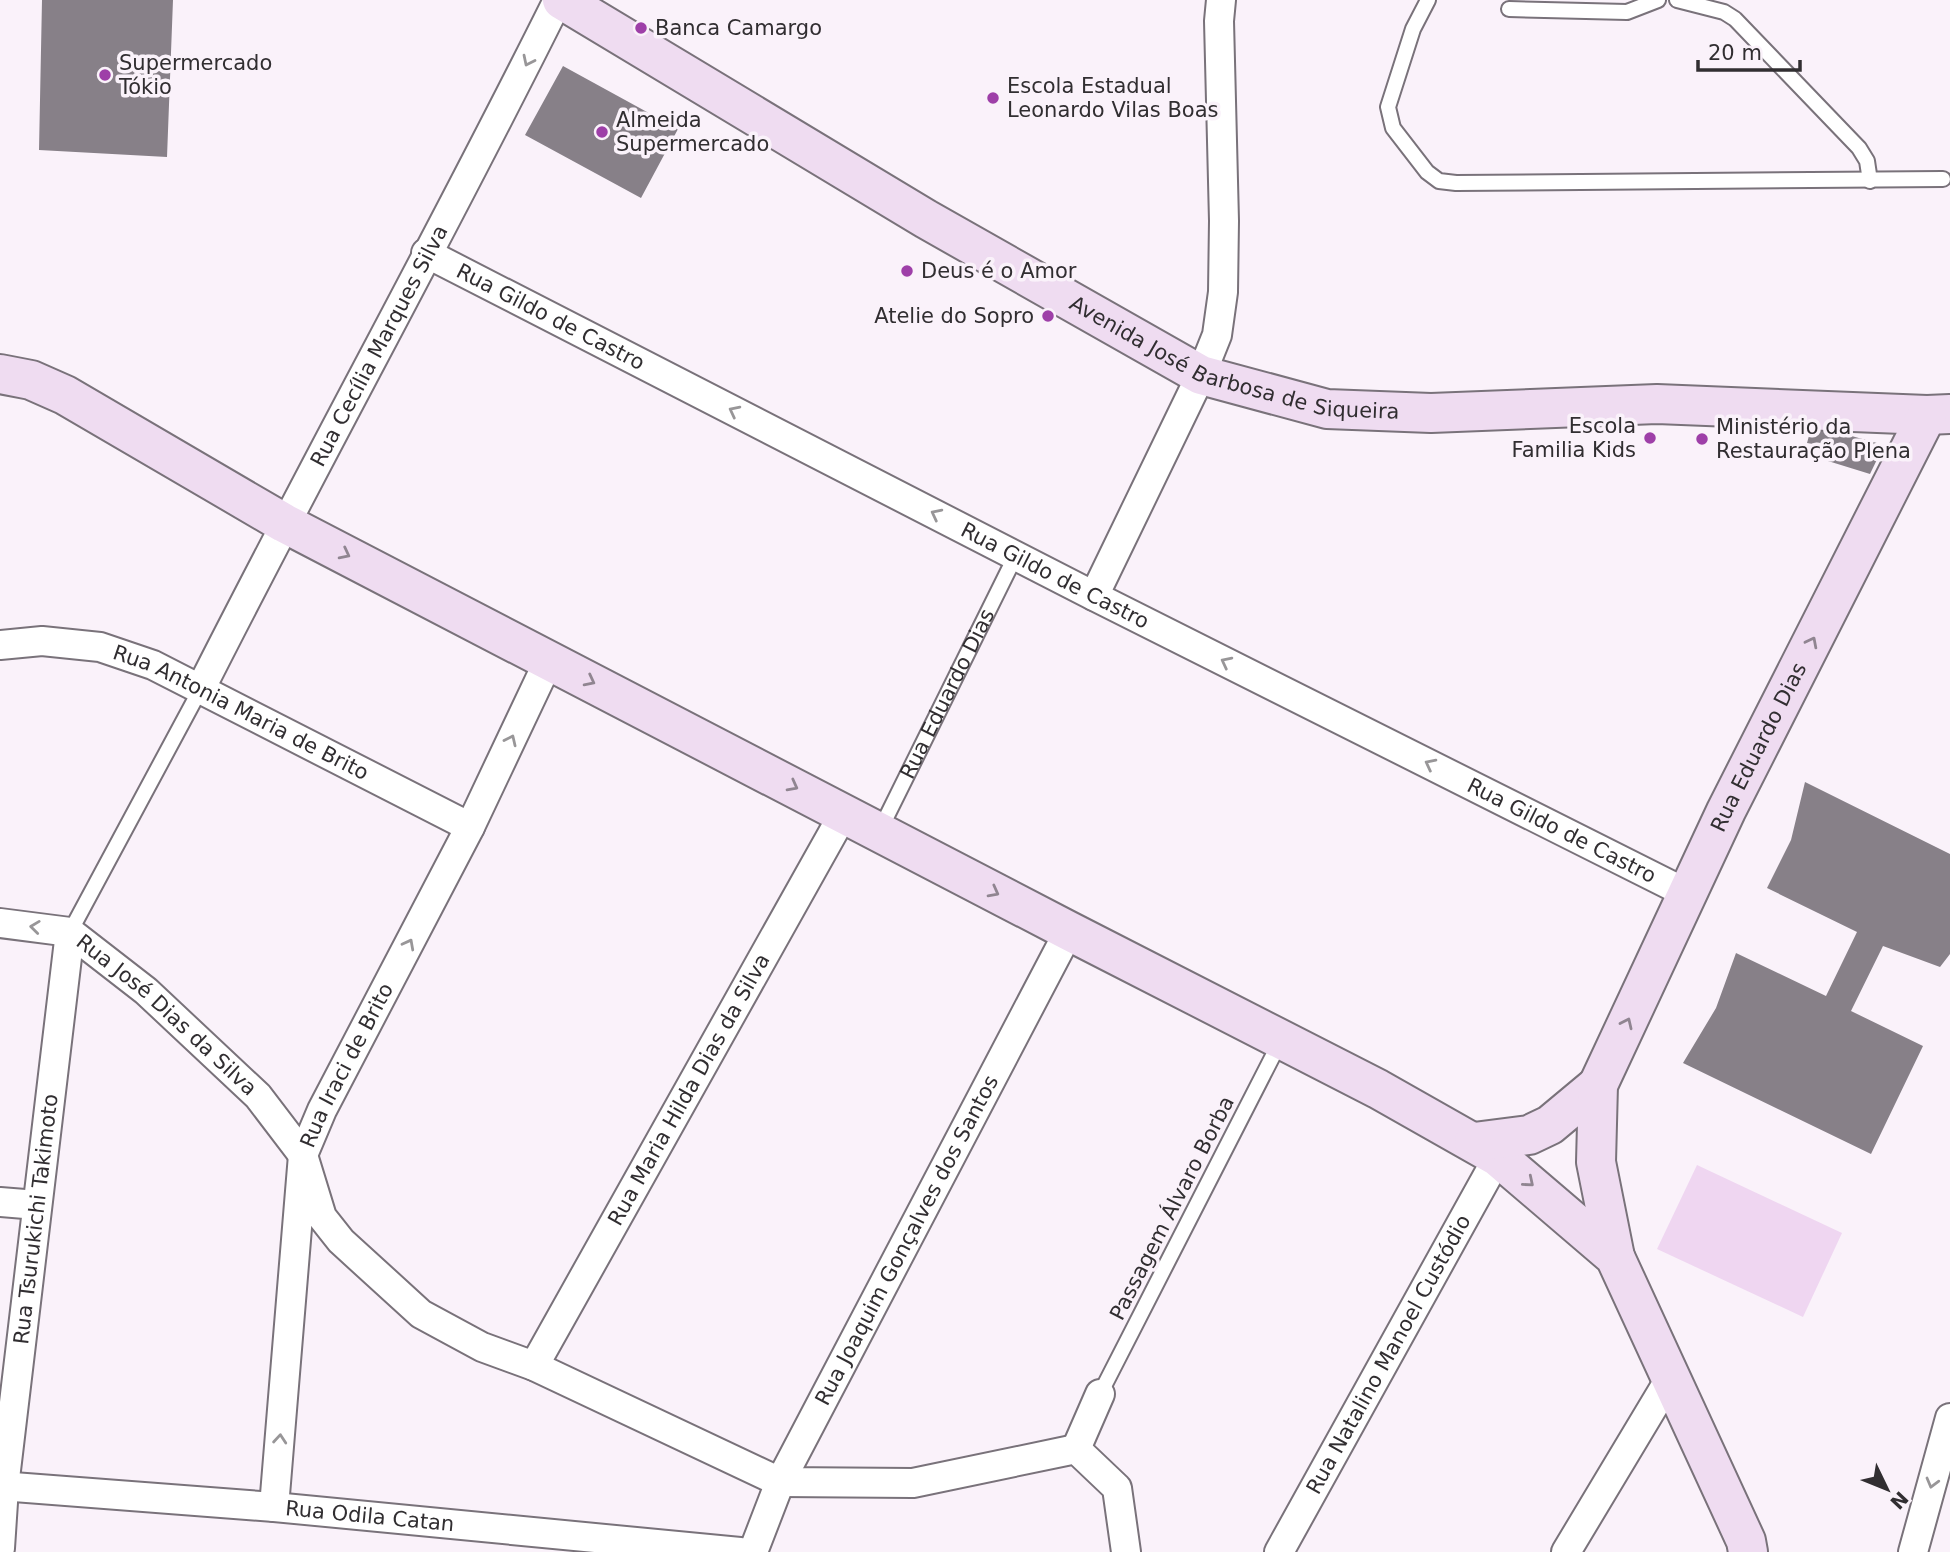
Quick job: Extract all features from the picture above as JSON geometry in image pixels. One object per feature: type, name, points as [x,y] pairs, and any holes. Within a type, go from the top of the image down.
[{"type":"street","name":"Rua Cecília Marques Silva","points":[[200,690],[284,523],[560,0]]},
{"type":"street","name":"Avenida José Barbosa de Siqueira","points":[[560,0],[926,219],[1201,375],[1327,409],[1431,413],[1657,404],[1938,414]]},
{"type":"street","points":[[1094,596],[1201,375],[1217,335],[1223,292],[1224,221],[1219,21],[1221,0]]},
{"type":"street","name":"Rua Gildo de Castro","points":[[426,253],[1094,596],[1688,894]]},
{"type":"street","points":[[0,374],[31,380],[65,395],[284,523],[1378,1089],[1486,1149],[1615,1257],[1752,1548]]},
{"type":"street","name":"Rua Eduardo Dias","points":[[1615,1257],[1596,1162],[1598,1085],[1726,811],[1938,414]]},
{"type":"street","name":"Rua Antonia Maria de Brito","points":[[0,645],[42,641],[100,647],[153,666],[470,827]]},
{"type":"street","name":"Rua Iraci de Brito","points":[[274,1507],[303,1155],[322,1110],[470,827],[549,660]]},
{"type":"street","name":"Rua Maria Hilda Dias da Silva","points":[[534,1366],[844,813]]},
{"type":"street","name":"Rua José Dias da Silva","points":[[0,923],[69,932],[146,991],[258,1096],[303,1155]]},
{"type":"street","name":"Rua Joaquim Gonçalves dos Santos","points":[[753,1552],[780,1482],[1069,931]]},
{"type":"street","name":"Rua Tsurukichi Takimoto","points":[[0,1548],[2,1487],[69,932]]},
{"type":"street","name":"Rua Eduardo Dias","points":[[1486,1149],[1550,1125],[1598,1085]]},
{"type":"street","name":"Rua Natalino Manoel Custódio","points":[[1279,1552],[1486,1149]]},
{"type":"street","points":[[303,1155],[322,1217],[341,1241],[421,1314],[482,1347],[534,1366],[780,1482],[913,1483],[1076,1449]]},
{"type":"street","points":[[0,1202],[37,1205]]},
{"type":"street","points":[[1566,1552],[1671,1377]]},
{"type":"street","points":[[1076,1449],[1100,1394]]},
{"type":"street","points":[[1913,1552],[1950,1418]]},
{"type":"street","points":[[1076,1449],[1117,1488],[1126,1552]]},
{"type":"street","name":"Rua Odila Catan","points":[[2,1487],[274,1507],[740,1552]]},
{"type":"lane","points":[[1428,0],[1413,29],[1388,107],[1393,128],[1426,172],[1439,181],[1870,181],[1943,178]]},
{"type":"lane","points":[[1509,9],[1627,12],[1658,0]]},
{"type":"lane","points":[[1677,0],[1724,12],[1735,19],[1859,148],[1867,161],[1870,181]]},
{"type":"lane","name":"Rua Eduardo Dias","points":[[879,832],[1016,555]]},
{"type":"lane","points":[[69,932],[200,690]]},
{"type":"lane","name":"Passagem Álvaro Borba","points":[[1100,1394],[1280,1040]]},
{"type":"shaded area","points":[[1697,1165],[1842,1233],[1803,1317],[1657,1249]]},
{"type":"building","name":"Supermercado Tókio","points":[[42,0],[173,0],[167,157],[39,150]]},
{"type":"building","name":"Almeida Supermercado","points":[[563,66],[678,129],[641,198],[525,135]]},
{"type":"building","points":[[1812,425],[1884,445],[1870,474],[1815,457],[1825,446],[1807,443]]},
{"type":"building","points":[[1805,782],[1950,854],[1950,954],[1940,967],[1883,946],[1851,1011],[1923,1046],[1871,1154],[1683,1063],[1716,1008],[1736,953],[1826,996],[1857,932],[1767,888],[1791,840]]},
{"type":"place","name":"Banca Camargo","points":[[641,28]]},
{"type":"place","name":"Supermercado Tókio","points":[[105,75]]},
{"type":"place","name":"Escola Estadual Leonardo Vilas Boas","points":[[993,98]]},
{"type":"place","name":"Almeida Supermercado","points":[[602,132]]},
{"type":"place","name":"Deus é o Amor","points":[[907,271]]},
{"type":"place","name":"Atelie do Sopro","points":[[1048,316]]},
{"type":"place","name":"Escola Familia Kids","points":[[1650,438]]},
{"type":"place","name":"Ministério da Restauração Plena","points":[[1702,439]]}]
